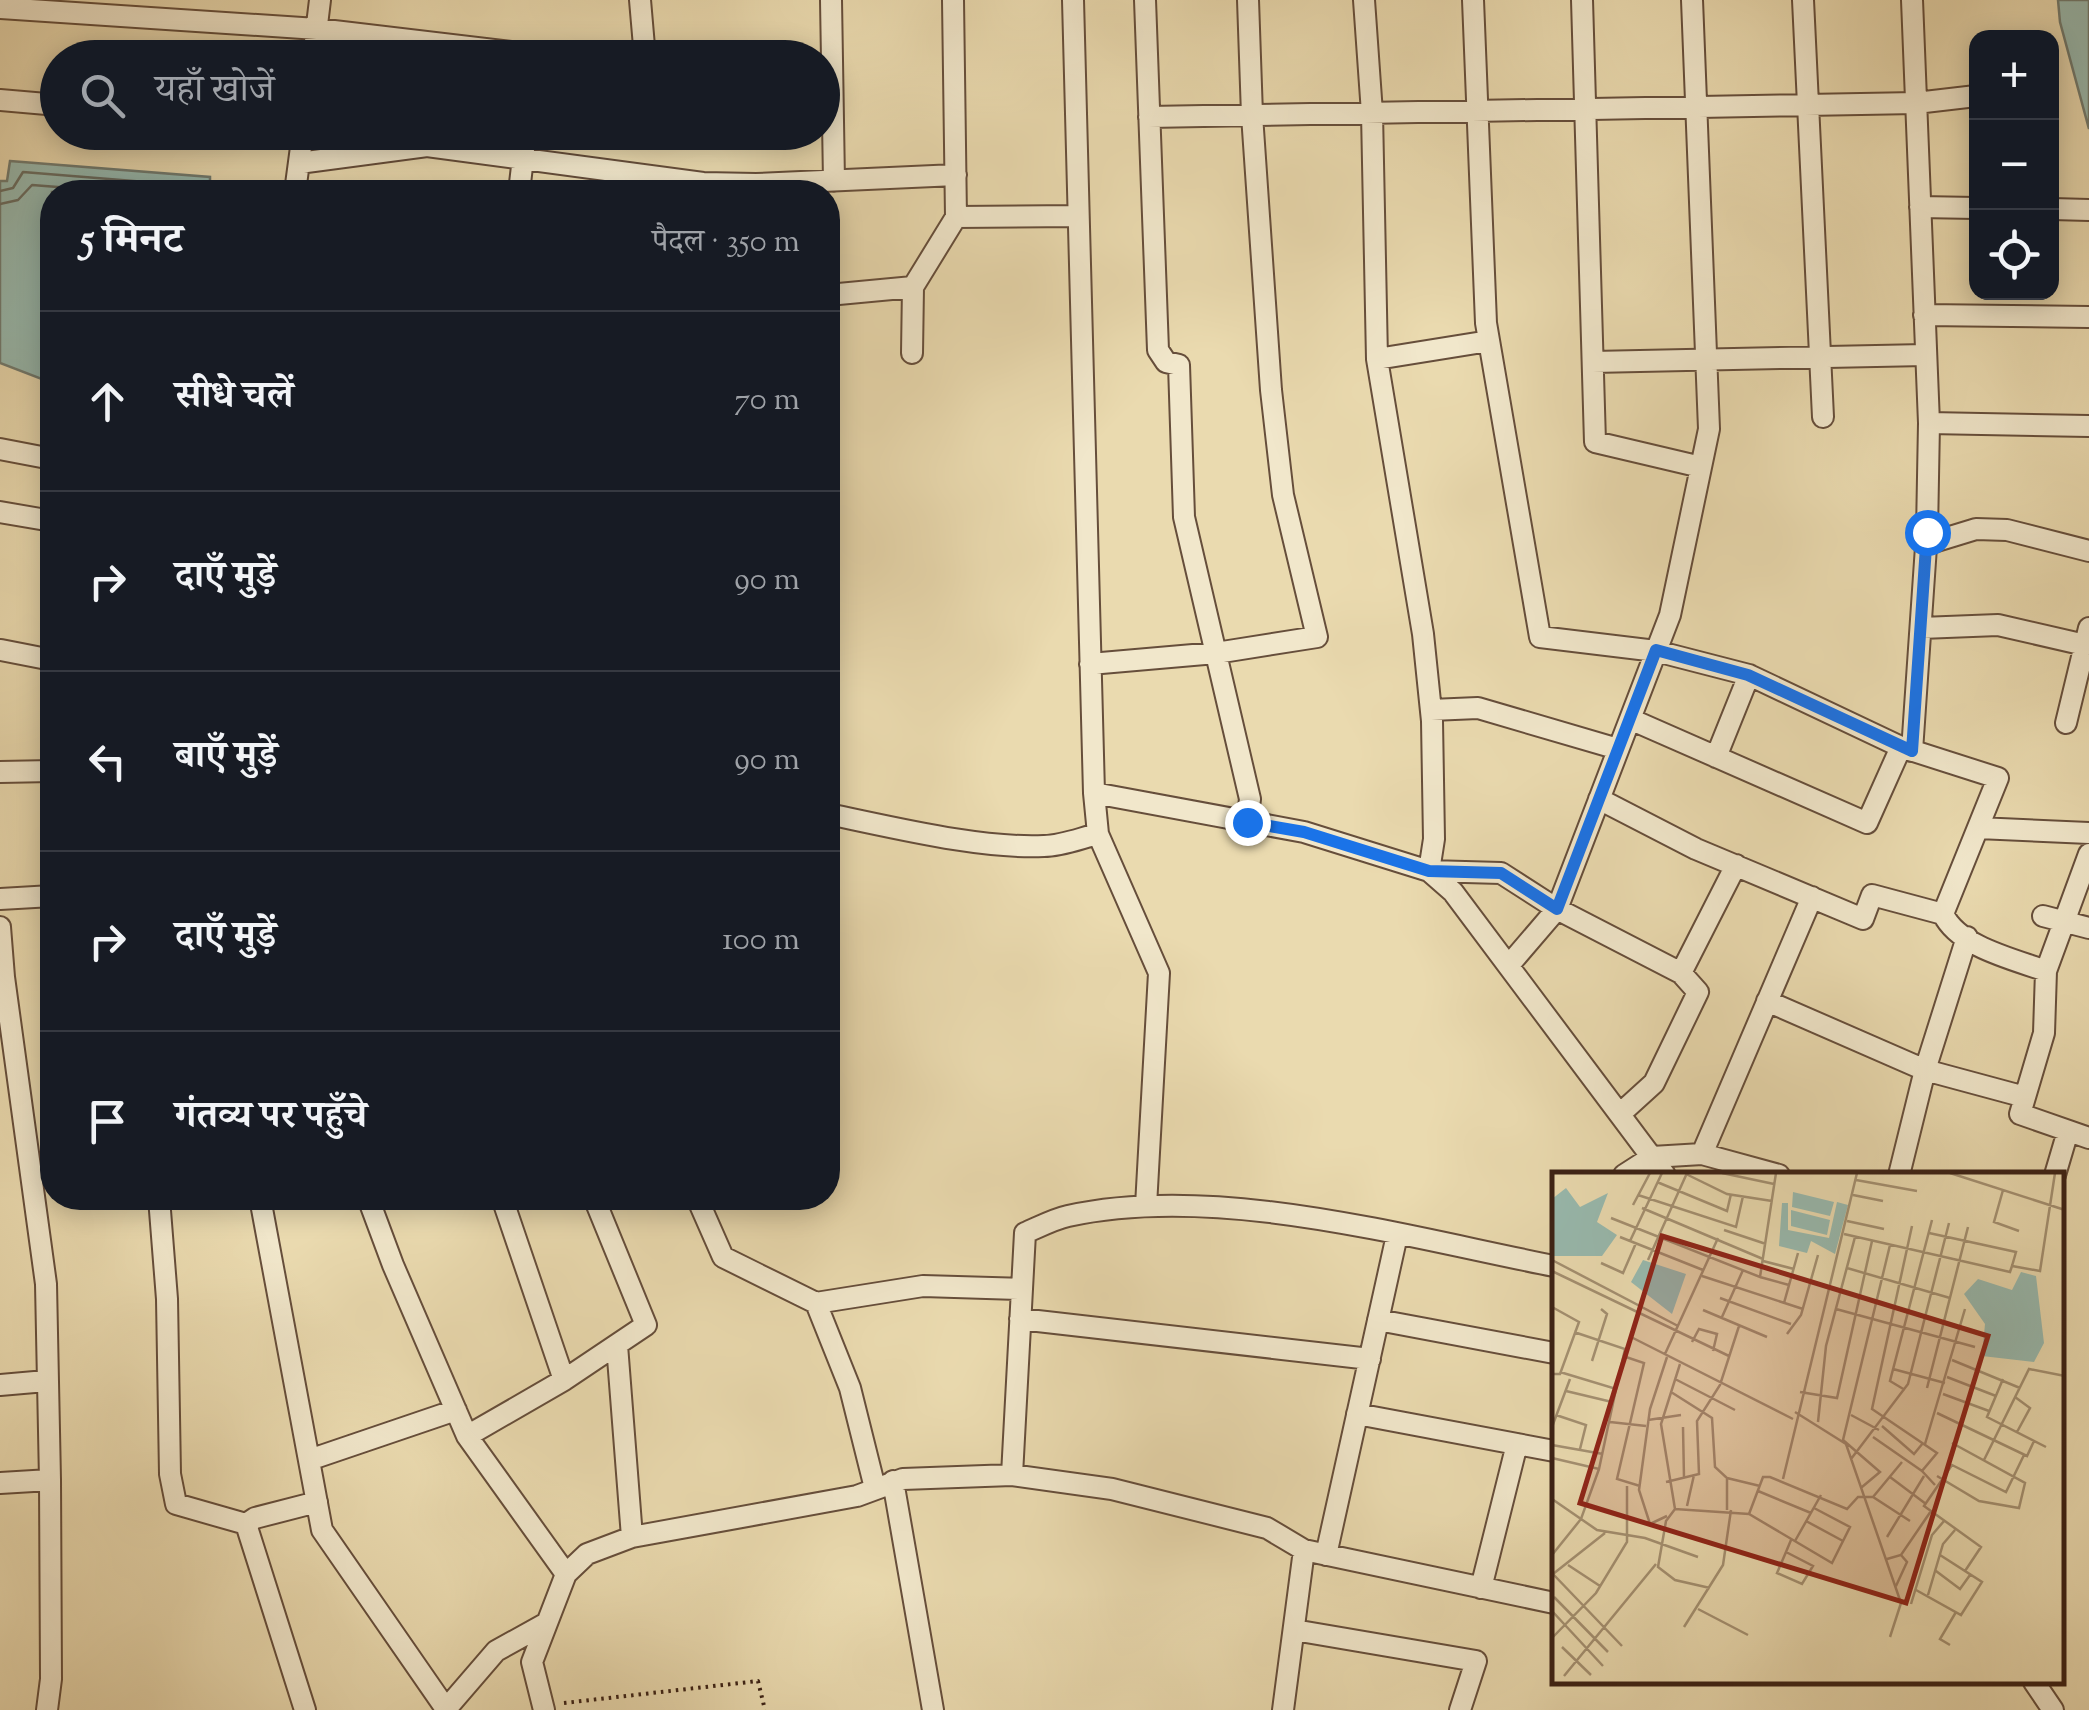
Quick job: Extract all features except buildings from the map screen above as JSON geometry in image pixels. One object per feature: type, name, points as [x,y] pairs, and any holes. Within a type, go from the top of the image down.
[{"type":"street","points":[[315,40],[320,0]]},
{"type":"street","points":[[640,0],[644,40]]},
{"type":"street","points":[[827,40],[831,0]]},
{"type":"street","points":[[912,352],[914,287],[956,217],[953,0]]},
{"type":"street","points":[[1072,0],[1094,793],[1098,834],[1159,973],[1146,1206]]},
{"type":"street","points":[[1145,0],[1158,350],[1166,362],[1179,366],[1184,517],[1250,799],[1247,822]]},
{"type":"street","points":[[1090,664],[1216,654],[1317,637],[1283,494],[1271,390],[1248,0]]},
{"type":"street","points":[[1364,0],[1372,113],[1378,360],[1422,634],[1430,710],[1434,839],[1429,871]]},
{"type":"street","points":[[1474,0],[1489,340],[1540,637],[1656,650],[1748,675],[1906,749],[1998,778],[1943,914],[1948,925],[1981,946],[2046,971]]},
{"type":"street","points":[[1582,0],[1596,442],[1701,467]]},
{"type":"street","points":[[1508,965],[1557,909],[1670,615],[1709,429],[1692,0]]},
{"type":"street","points":[[1803,0],[1823,417]]},
{"type":"street","points":[[1630,719],[1867,823],[1906,749],[1926,544],[1928,423],[1912,0]]},
{"type":"street","points":[[0,8],[316,29],[405,40]]},
{"type":"street","points":[[1150,117],[1916,103],[1969,97]]},
{"type":"street","points":[[0,100],[40,103]]},
{"type":"street","points":[[297,180],[301,150]]},
{"type":"street","points":[[299,162],[395,150]]},
{"type":"street","points":[[459,150],[681,180]]},
{"type":"street","points":[[520,180],[524,150]]},
{"type":"street","points":[[832,150],[834,180]]},
{"type":"street","points":[[840,181],[956,175]]},
{"type":"street","points":[[1920,207],[1969,208]]},
{"type":"street","points":[[2059,210],[2089,210]]},
{"type":"street","points":[[956,217],[1078,216]]},
{"type":"street","points":[[840,293],[914,287]]},
{"type":"street","points":[[1924,315],[2089,317]]},
{"type":"street","points":[[1378,360],[1489,340]]},
{"type":"street","points":[[1594,362],[1925,355]]},
{"type":"street","points":[[1928,423],[2089,426]]},
{"type":"street","points":[[0,449],[40,457]]},
{"type":"street","points":[[0,512],[40,520]]},
{"type":"street","points":[[1926,544],[1976,529],[2007,530],[2089,552]]},
{"type":"street","points":[[1920,628],[1998,625],[2087,636],[2081,697],[2066,723]]},
{"type":"street","points":[[1,650],[40,658]]},
{"type":"street","points":[[1716,757],[1748,675]]},
{"type":"street","points":[[1430,710],[1478,708],[1618,749]]},
{"type":"street","points":[[0,772],[40,771]]},
{"type":"street","points":[[1094,793],[1304,832],[1429,871],[1501,873],[1557,909],[1680,972],[1698,992],[1654,1083],[1621,1113]]},
{"type":"street","points":[[1599,799],[1736,866],[1862,919],[1872,894],[1943,914]]},
{"type":"street","points":[[840,816],[1015,846],[1049,846],[1098,834]]},
{"type":"street","points":[[1978,828],[2089,833]]},
{"type":"street","points":[[2089,854],[2046,971],[2044,1033],[2020,1114],[2089,1138]]},
{"type":"street","points":[[1680,972],[1736,866]]},
{"type":"street","points":[[1429,871],[1453,892],[1663,1172]]},
{"type":"street","points":[[0,899],[40,897]]},
{"type":"street","points":[[1702,1154],[1812,897]]},
{"type":"street","points":[[2043,916],[2089,928]]},
{"type":"street","points":[[0,927],[7,1060],[46,1284],[51,1679],[47,1710]]},
{"type":"street","points":[[1900,1172],[1925,1070],[1967,937]]},
{"type":"street","points":[[1768,1001],[1925,1070],[2025,1097]]},
{"type":"street","points":[[2056,1172],[2068,1131]]},
{"type":"street","points":[[1628,1172],[1652,1156],[1702,1154],[1768,1172]]},
{"type":"street","points":[[30,1182],[40,1180]]},
{"type":"street","points":[[1012,1474],[1026,1233],[1065,1216],[1146,1206],[1271,1211],[1552,1266]]},
{"type":"street","points":[[160,1210],[167,1298],[170,1474],[176,1504],[246,1524],[255,1518],[317,1502]]},
{"type":"street","points":[[262,1210],[322,1530],[446,1709],[496,1651],[544,1625]]},
{"type":"street","points":[[372,1210],[467,1436],[566,1574]]},
{"type":"street","points":[[506,1210],[564,1380]]},
{"type":"street","points":[[467,1436],[564,1380],[646,1325],[599,1210]]},
{"type":"street","points":[[702,1210],[723,1257],[816,1303],[922,1286],[1022,1290]]},
{"type":"street","points":[[1326,1555],[1397,1235]]},
{"type":"street","points":[[816,1303],[884,1485],[933,1710]]},
{"type":"street","points":[[1020,1319],[1370,1358]]},
{"type":"street","points":[[1378,1320],[1552,1353]]},
{"type":"street","points":[[617,1345],[632,1537]]},
{"type":"street","points":[[0,1384],[46,1381]]},
{"type":"street","points":[[309,1460],[456,1410]]},
{"type":"street","points":[[1358,1414],[1552,1451]]},
{"type":"street","points":[[1481,1588],[1517,1444]]},
{"type":"street","points":[[543,1708],[532,1662],[566,1574],[587,1554],[632,1537],[857,1496],[884,1485],[945,1475],[1012,1474],[1112,1489],[1267,1528],[1304,1550],[1552,1603]]},
{"type":"street","points":[[0,1483],[50,1480]]},
{"type":"street","points":[[246,1524],[305,1710]]},
{"type":"street","points":[[1284,1710],[1304,1550]]},
{"type":"street","points":[[1294,1630],[1476,1661],[1460,1710]]},
{"type":"street","points":[[2036,1685],[2053,1710]]},
{"type":"path","points":[[543,1708],[758,1681],[765,1710]]},
{"type":"water","points":[[2058,0],[2089,0],[2089,129],[2060,22]]},
{"type":"water","points":[[10,161],[210,177],[40,180],[40,378],[0,363],[0,181],[7,181]]},
{"type":"route","points":[[1247,822],[1304,832],[1429,871],[1501,873],[1557,909],[1656,650],[1748,675],[1912,751],[1927,532]]}]
